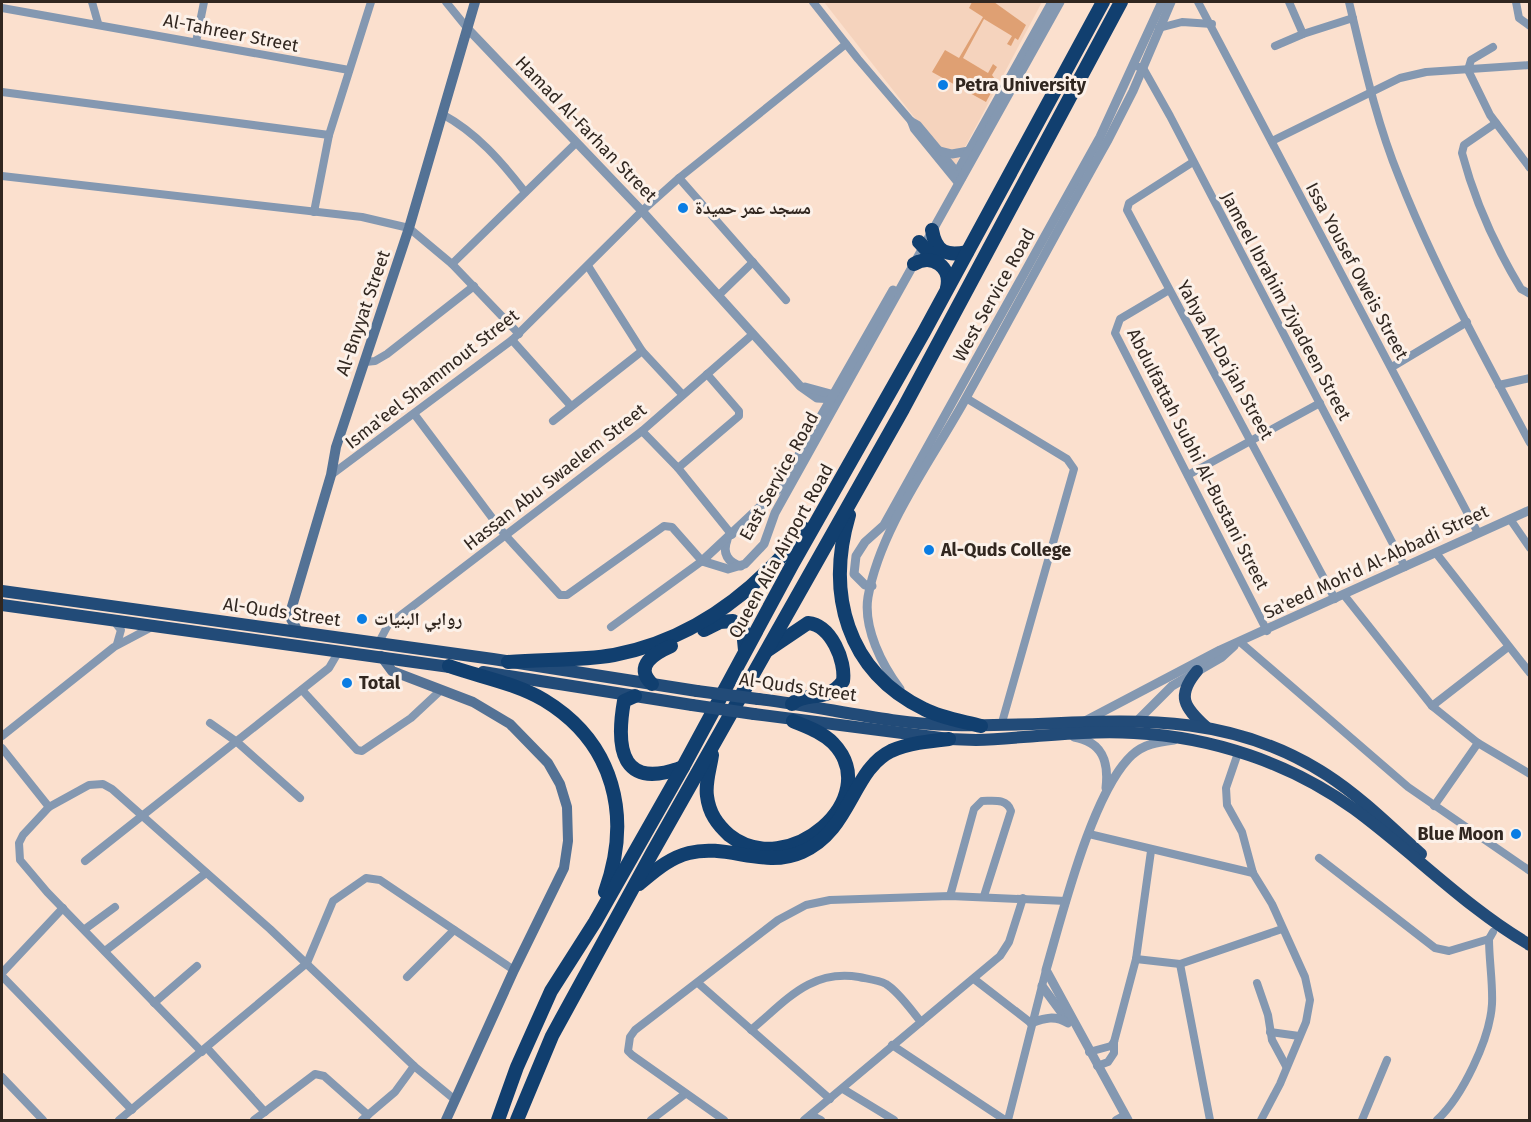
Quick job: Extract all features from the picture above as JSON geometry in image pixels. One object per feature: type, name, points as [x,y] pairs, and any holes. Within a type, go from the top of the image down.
[{"type":"highway","name":"Queen Alia Airport Road","points":[[498,1120],[517,1067],[551,991],[595,922],[683,768],[745,651],[946,291],[1103,2]]},
{"type":"highway","name":"Queen Alia Airport Road","points":[[517,1120],[552,1036],[855,495],[1121,2]]},
{"type":"highway","points":[[932,230],[934,243],[942,251],[952,255],[967,252]]},
{"type":"highway","points":[[921,244],[939,263],[948,278],[946,291]]},
{"type":"highway","points":[[914,264],[926,260],[939,263]]},
{"type":"highway","points":[[508,662],[573,660],[614,655],[652,644],[692,628],[756,584],[782,558],[839,484]]},
{"type":"highway","points":[[855,495],[838,572],[842,608],[855,642],[873,670],[896,692],[937,715],[981,726]]},
{"type":"highway","name":"Al-Quds Street","points":[[2,591],[299,633],[448,666],[794,721],[950,739],[1010,739],[1134,733],[1239,750],[1294,774],[1352,808],[1468,904],[1530,945]]},
{"type":"highway","name":"Al-Quds Street","points":[[2,604],[339,651],[380,650],[508,662],[938,725],[1001,726],[1138,720],[1207,728],[1265,744],[1301,760],[1352,793],[1474,900],[1530,936]]},
{"type":"highway","points":[[652,684],[645,669],[649,658],[720,622],[733,621],[739,624],[745,651]]},
{"type":"highway","points":[[766,651],[808,623],[819,626],[833,642],[843,665],[844,674],[840,686],[827,695],[798,699],[792,704]]},
{"type":"highway","points":[[448,666],[542,699],[578,728],[599,756],[613,786],[618,813],[618,837],[612,872],[595,922]]},
{"type":"highway","points":[[1197,671],[1186,685],[1185,699],[1190,712],[1207,728]]},
{"type":"highway","points":[[635,696],[624,701],[620,726],[621,745],[630,767],[642,773],[655,775],[683,768]]},
{"type":"highway","points":[[1134,733],[1138,720]]},
{"type":"highway","points":[[713,748],[707,796],[717,823],[745,845],[765,849],[790,846],[815,834],[829,822],[842,801],[847,784],[844,761],[834,745],[821,734],[794,721]]},
{"type":"highway","points":[[635,887],[664,863],[700,850],[769,859],[801,853],[825,838],[836,827],[879,759],[900,748],[950,739]]},
{"type":"highway","points":[[1294,774],[1302,769],[1301,760]]},
{"type":"highway","points":[[1352,808],[1359,820],[1491,936],[1530,954]]},
{"type":"main road","name":"Al-Bnyyat Street","points":[[299,633],[291,615],[331,475],[340,434],[409,228],[475,2]]},
{"type":"main road","points":[[291,568],[303,570]]},
{"type":"main road","points":[[380,650],[392,671],[499,715],[521,733],[552,770],[560,784],[567,807],[568,841],[564,868],[514,969],[446,1120]]},
{"type":"street","points":[[92,2],[98,23]]},
{"type":"street","points":[[196,42],[204,2]]},
{"type":"street","points":[[314,212],[328,135],[371,2]]},
{"type":"street","points":[[446,2],[468,29]]},
{"type":"street","points":[[813,2],[911,121],[914,129],[958,178]]},
{"type":"street","name":"East Service Road","points":[[702,561],[749,520],[787,479],[914,264],[921,244],[932,230],[969,151],[1052,2]]},
{"type":"street","name":"East Service Road","points":[[702,561],[728,569],[741,566],[760,549],[769,533],[775,513],[835,397],[1060,2]]},
{"type":"street","name":"West Service Road","points":[[872,586],[865,585],[854,574],[854,560],[865,542],[884,525],[966,398],[1108,140],[1139,67],[1162,2]]},
{"type":"street","name":"West Service Road","points":[[914,704],[894,680],[876,645],[868,609],[868,597],[886,543],[915,480],[1139,67],[1171,2]]},
{"type":"street","name":"Issa Yousef Oweis Street","points":[[1198,2],[1212,24],[1478,533]]},
{"type":"street","points":[[1289,2],[1303,34]]},
{"type":"street","points":[[1349,2],[1372,91],[1398,175],[1429,249],[1530,443]]},
{"type":"street","points":[[1516,2],[1519,18],[1530,26]]},
{"type":"street","name":"Al-Tahreer Street","points":[[2,8],[98,23],[349,70]]},
{"type":"street","points":[[1275,46],[1303,34],[1353,18]]},
{"type":"street","points":[[1159,28],[1182,22],[1212,24]]},
{"type":"street","name":"Hamad Al-Farhan Street","points":[[468,29],[642,211],[800,386],[835,397]]},
{"type":"street","name":"Isma'eel Shammout Street","points":[[331,475],[415,415],[512,340],[642,211],[679,178],[846,44]]},
{"type":"street","points":[[1493,47],[1471,60],[1468,70],[1496,123],[1530,168]]},
{"type":"street","points":[[1272,141],[1372,91],[1412,75],[1530,65]]},
{"type":"street","name":"Jameel Ibrahim Ziyadeen Street","points":[[1139,67],[1193,162],[1405,567]]},
{"type":"street","points":[[2,92],[328,135]]},
{"type":"street","points":[[442,114],[474,135],[525,192]]},
{"type":"street","points":[[911,121],[918,125],[940,151],[958,178]]},
{"type":"street","points":[[1496,123],[1466,144],[1462,153],[1474,193],[1490,232],[1521,289],[1530,294]]},
{"type":"street","points":[[452,264],[576,143]]},
{"type":"street","points":[[940,151],[952,154],[969,151]]},
{"type":"street","name":"Yahya Al-Da‘jah Street","points":[[1193,162],[1144,192],[1128,207],[1169,290],[1340,597],[1432,706],[1478,743],[1530,774]]},
{"type":"street","points":[[2,176],[362,217],[409,228],[452,264],[519,334]]},
{"type":"street","points":[[679,178],[786,300]]},
{"type":"street","points":[[719,295],[753,262]]},
{"type":"street","points":[[588,266],[642,351],[682,394]]},
{"type":"street","points":[[364,362],[375,361],[387,354],[474,286]]},
{"type":"street","name":"Abdulfattah Subhi Al-Bustani Street","points":[[1169,290],[1120,320],[1115,333],[1267,631]]},
{"type":"street","points":[[1392,367],[1467,322]]},
{"type":"street","name":"Hassan Abu Swaelem Street","points":[[380,650],[388,625],[642,431],[753,334]]},
{"type":"street","points":[[512,340],[571,406]]},
{"type":"street","points":[[553,421],[642,351]]},
{"type":"street","points":[[678,468],[739,416],[739,411],[706,374]]},
{"type":"street","points":[[1499,385],[1530,378]]},
{"type":"street","points":[[966,398],[1067,459],[1074,469],[1001,726]]},
{"type":"street","points":[[1188,475],[1320,403]]},
{"type":"street","points":[[415,415],[506,535],[560,595],[567,595],[664,526],[672,527],[702,561],[610,627]]},
{"type":"street","points":[[642,431],[678,468],[730,537],[726,554],[732,562],[741,566]]},
{"type":"street","name":"Sa'eed Moh'd Al-Abbadi Street","points":[[1085,721],[1238,643],[1530,510]]},
{"type":"street","points":[[1510,519],[1530,549]]},
{"type":"street","points":[[749,520],[761,522],[769,533]]},
{"type":"street","points":[[1436,553],[1530,673]]},
{"type":"street","points":[[114,621],[121,634],[114,647]]},
{"type":"street","points":[[2,736],[114,647],[153,626]]},
{"type":"street","points":[[1238,643],[1399,780],[1530,871]]},
{"type":"street","name":"Sa'eed Moh'd Al-Abbadi Street","points":[[1138,720],[1172,687],[1222,657],[1238,643]]},
{"type":"street","points":[[1432,706],[1508,647]]},
{"type":"street","points":[[85,861],[329,668],[339,651]]},
{"type":"street","points":[[302,690],[357,750],[362,751],[411,718],[441,690]]},
{"type":"street","points":[[210,723],[237,742],[300,798]]},
{"type":"street","points":[[1063,735],[1088,741],[1103,754],[1108,768],[1105,795]]},
{"type":"street","points":[[892,1045],[1006,1120],[1066,901],[1105,795],[1123,765],[1137,751],[1154,743],[1187,740]]},
{"type":"street","points":[[1434,806],[1478,743]]},
{"type":"street","points":[[2,748],[49,807]]},
{"type":"street","points":[[1239,750],[1226,797],[1228,811],[1248,848],[1253,873],[1272,904],[1309,989],[1309,1009],[1280,1084],[1261,1120]]},
{"type":"street","points":[[265,1112],[205,1050],[154,1003],[24,866],[19,851],[23,835],[49,807],[89,785],[97,783],[112,789],[306,963],[414,1066],[454,1099]]},
{"type":"street","points":[[950,896],[974,809],[982,801],[1001,801],[1009,806],[1011,811],[984,896]]},
{"type":"street","points":[[1089,834],[1151,851],[1253,873]]},
{"type":"street","points":[[1097,1066],[1111,1060],[1114,1053],[1114,1042],[1136,959],[1151,851]]},
{"type":"street","points":[[1319,858],[1435,948],[1449,951],[1491,936],[1490,1024],[1455,1101],[1437,1120]]},
{"type":"street","points":[[105,951],[206,873]]},
{"type":"street","points":[[119,1120],[306,963],[333,901],[366,878],[380,880],[514,969]]},
{"type":"street","points":[[724,1120],[685,1095],[632,1055],[628,1044],[635,1030],[783,916],[806,905],[830,900],[984,896],[1066,901]]},
{"type":"street","points":[[808,1118],[892,1045],[975,979],[1005,950],[1023,898]]},
{"type":"street","points":[[85,929],[116,907]]},
{"type":"street","points":[[63,908],[2,974],[132,1110]]},
{"type":"street","points":[[1136,959],[1180,964],[1282,929]]},
{"type":"street","points":[[407,977],[454,930]]},
{"type":"street","points":[[1180,964],[1210,1120]]},
{"type":"street","points":[[154,1003],[197,966]]},
{"type":"street","points":[[1046,970],[1123,1119]]},
{"type":"street","points":[[751,1030],[800,989],[814,980],[829,976],[847,976],[885,983],[921,1022]]},
{"type":"street","points":[[975,979],[1031,1023]]},
{"type":"street","points":[[698,983],[830,1099]]},
{"type":"street","points":[[1257,983],[1268,1015],[1272,1040],[1286,1066]]},
{"type":"street","points":[[1042,986],[1078,1032]]},
{"type":"street","points":[[1031,1023],[1048,1017],[1060,1018],[1069,1023]]},
{"type":"street","points":[[1270,1032],[1299,1036]]},
{"type":"street","points":[[1089,1052],[1111,1046],[1114,1042]]},
{"type":"street","points":[[1362,1120],[1387,1060]]},
{"type":"street","points":[[254,1120],[315,1074],[324,1076],[365,1118],[395,1092],[414,1066]]},
{"type":"street","points":[[2,1077],[44,1120]]},
{"type":"street","points":[[843,1089],[894,1120]]},
{"type":"street","points":[[651,1120],[685,1095]]},
{"type":"street","points":[[808,1118],[820,1120]]},
{"type":"shaded area","name":"Petra University","points":[[824,2],[1042,2],[954,168]]},
{"type":"shaded area","points":[[972,2],[994,2],[1026,25],[1018,40],[1015,38],[1011,46],[1007,44],[1012,36],[984,19],[963,58],[988,73],[993,64],[997,67],[992,75],[997,82],[986,102],[932,72],[945,50],[959,58],[983,17],[969,8]]},
{"type":"place","name":"Petra University","points":[[943,85]]},
{"type":"place","name":"مسجد عمر حميدة","points":[[683,208]]},
{"type":"place","name":"Al-Quds College","points":[[929,550]]},
{"type":"place","name":"روابي البنيات","points":[[362,619]]},
{"type":"place","name":"Total","points":[[347,683]]},
{"type":"place","name":"Blue Moon","points":[[1516,834]]}]
